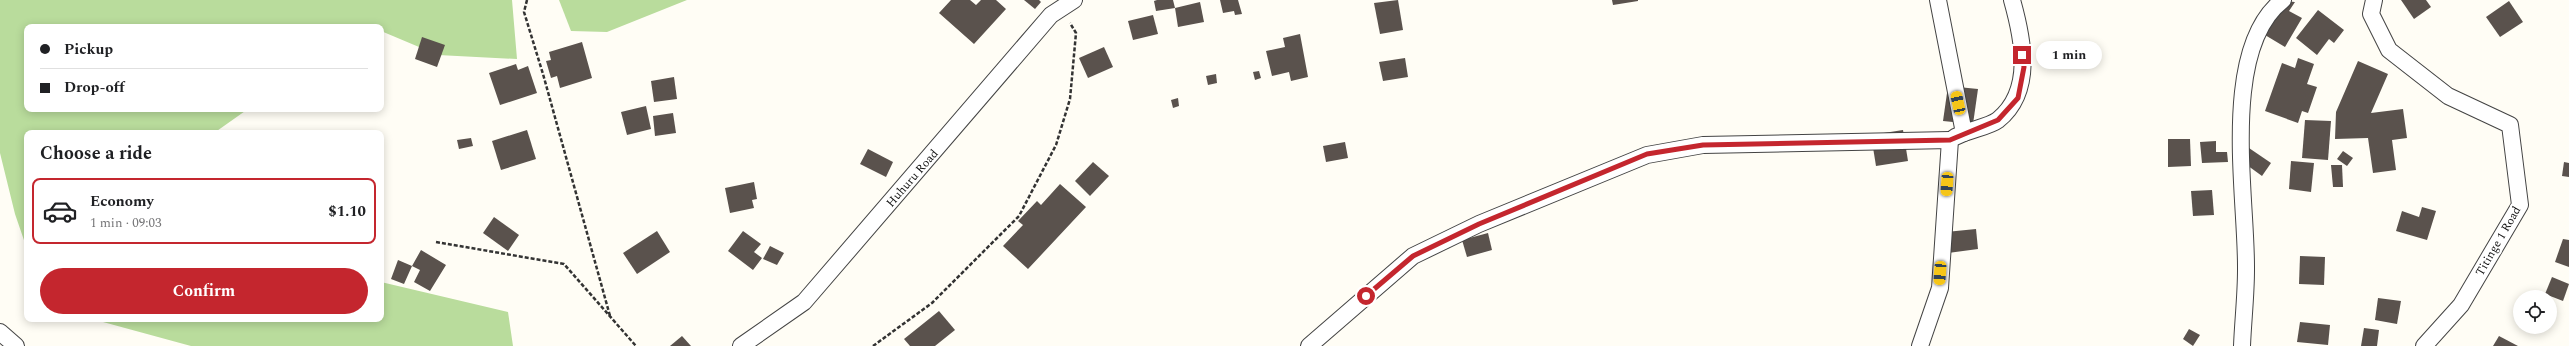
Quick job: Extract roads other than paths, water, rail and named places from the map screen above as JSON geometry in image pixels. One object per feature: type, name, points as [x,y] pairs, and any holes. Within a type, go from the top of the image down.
[{"type":"street","points":[[1920,346],[1940,288],[1957,136],[1938,0]]},
{"type":"street","points":[[1309,346],[1413,256],[1479,224],[1647,154],[1703,145],[1957,136],[1998,120],[2018,98],[2024,67],[2017,17],[2012,0]]},
{"type":"street","points":[[2242,346],[2246,270],[2241,107],[2252,44],[2276,6],[2283,0]]},
{"type":"street","name":"Titinge 1 Road","points":[[2374,0],[2371,14],[2389,50],[2448,96],[2510,124],[2520,205],[2461,305],[2424,346]]},
{"type":"street","name":"Huhuru Road","points":[[741,346],[804,302],[1051,15],[1068,4]]},
{"type":"street","points":[[0,332],[16,346]]}]
